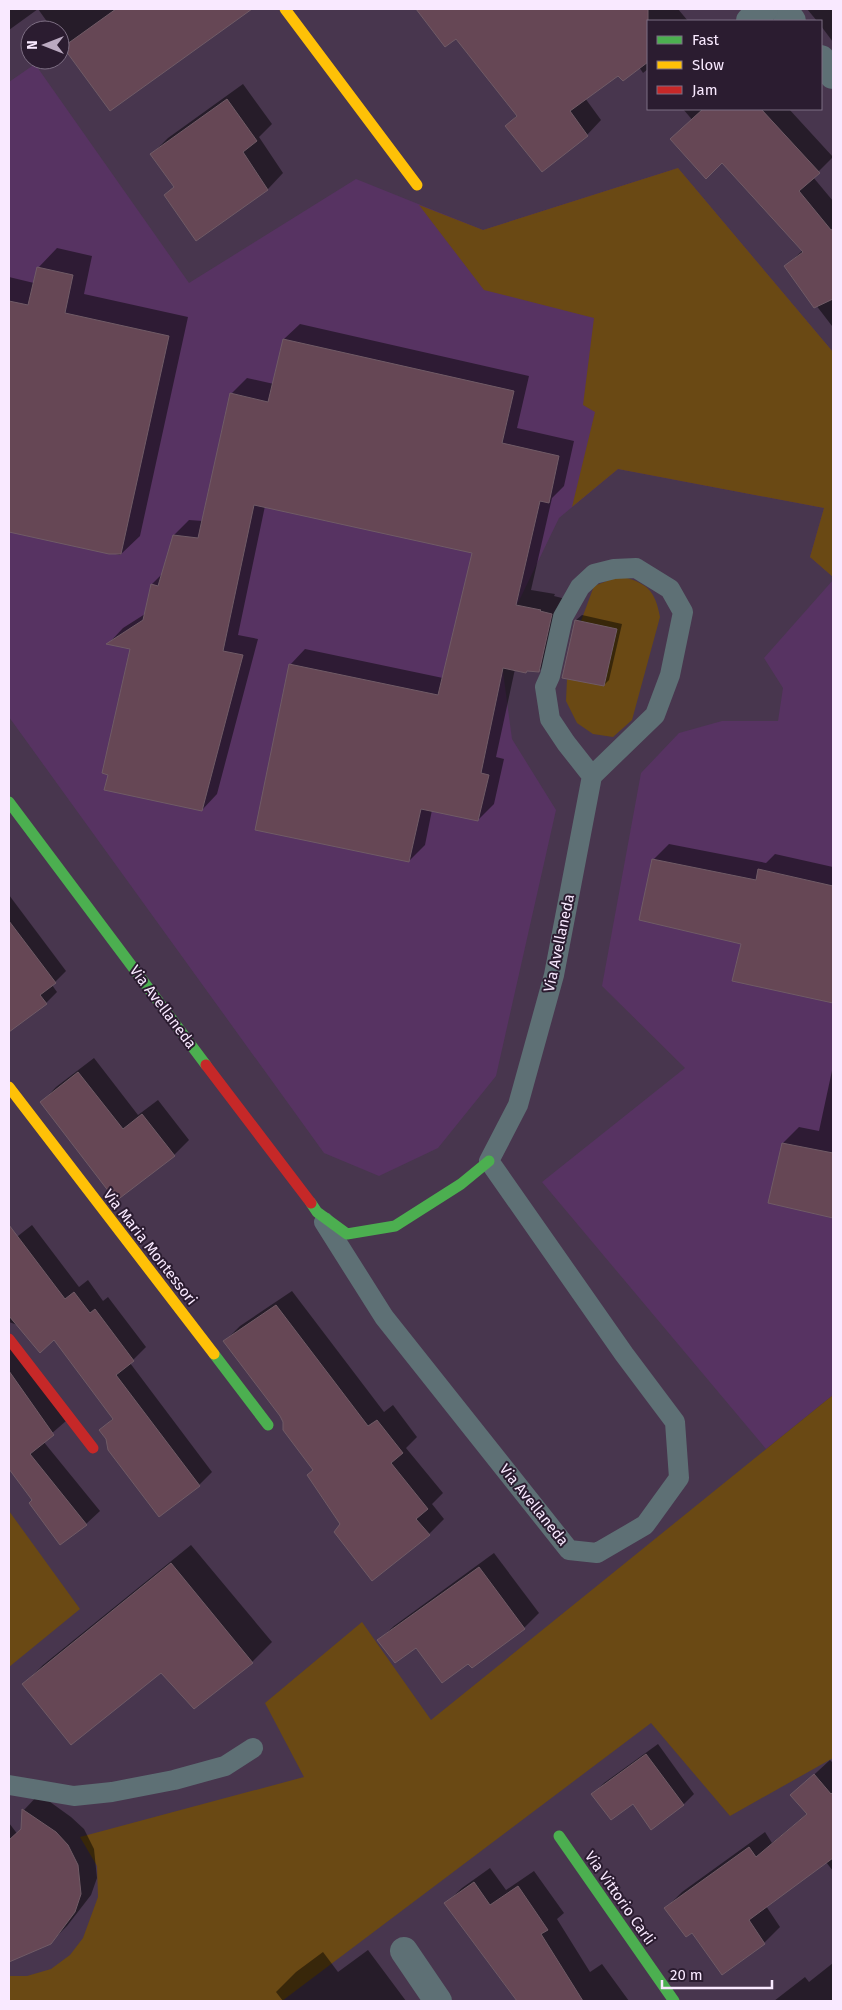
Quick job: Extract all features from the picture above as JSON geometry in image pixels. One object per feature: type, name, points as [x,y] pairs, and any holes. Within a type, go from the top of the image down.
[{"type":"street","points":[[285,9],[417,185]]},
{"type":"street","points":[[751,20],[764,9]]},
{"type":"street","points":[[783,9],[791,20]]},
{"type":"street","points":[[822,60],[833,75]]},
{"type":"street","name":"Via Avellaneda","points":[[9,802],[317,1212],[346,1234],[395,1226],[461,1184],[489,1161]]},
{"type":"street","name":"Via Maria Montessori","points":[[9,1087],[268,1425]]},
{"type":"street","points":[[9,1339],[93,1448]]},
{"type":"street","name":"Via Vittorio Carli","points":[[559,1836],[674,2001]]},
{"type":"street","points":[[404,1950],[438,2001]]},
{"type":"lane","points":[[614,568],[636,568],[670,589],[683,612],[670,675],[655,715],[592,776],[550,719],[545,687],[550,676],[562,617],[580,587],[594,574],[614,568]]},
{"type":"lane","name":"Via Avellaneda","points":[[317,1212],[384,1317],[569,1550],[597,1553],[646,1525],[679,1478],[675,1422],[624,1354],[489,1161],[518,1105],[554,975],[592,776]]},
{"type":"lane","points":[[9,1785],[74,1796],[112,1792],[174,1780],[225,1766],[253,1748]]},
{"type":"shaded area","points":[[26,70],[39,70],[189,283],[356,179],[483,230],[678,168],[833,352],[833,577],[810,557],[824,508],[618,469],[559,518],[499,642],[512,739],[556,810],[496,1076],[438,1148],[379,1176],[324,1153],[9,717],[9,82]]},
{"type":"shaded area","points":[[678,168],[833,352],[833,577],[810,557],[824,508],[618,469],[572,507],[595,412],[583,405],[594,318],[484,290],[419,205],[483,230]]},
{"type":"shaded area","points":[[620,576],[637,582],[648,589],[655,600],[660,617],[632,720],[613,737],[593,734],[577,723],[566,701],[567,679],[574,680],[586,622],[581,621],[594,586]]},
{"type":"shaded area","points":[[833,580],[833,1395],[766,1449],[542,1182],[685,1068],[602,986],[641,773],[679,733],[722,721],[778,721],[783,688],[764,658]]},
{"type":"shaded area","points":[[833,1395],[833,1758],[730,1816],[651,1723],[282,2001],[9,2001],[9,1976],[27,1976],[51,1969],[70,1955],[83,1938],[98,1897],[97,1866],[80,1837],[304,1777],[265,1703],[362,1622],[431,1720]]},
{"type":"shaded area","points":[[9,1511],[80,1609],[9,1667]]},
{"type":"building","points":[[116,9],[252,9],[110,111],[70,57],[70,42]]},
{"type":"building","points":[[416,9],[648,9],[647,63],[623,81],[618,76],[570,111],[588,136],[542,172],[505,126],[517,116],[456,39],[445,47]]},
{"type":"building","points":[[227,99],[257,141],[243,152],[268,190],[196,241],[164,195],[174,187],[150,154]]},
{"type":"building","points":[[702,110],[762,110],[820,173],[799,191],[831,230],[833,229],[833,299],[814,308],[784,266],[803,252],[722,163],[706,179],[670,139]]},
{"type":"building","points":[[37,267],[73,275],[65,313],[169,336],[121,554],[109,554],[9,532],[9,301],[28,305]]},
{"type":"building","points":[[283,339],[514,391],[502,443],[559,456],[549,503],[540,501],[516,605],[552,614],[539,672],[527,671],[526,673],[503,668],[481,773],[489,775],[478,821],[421,809],[409,862],[255,830],[289,664],[438,695],[472,553],[254,505],[223,651],[243,655],[202,811],[104,790],[108,775],[102,773],[130,649],[106,644],[143,620],[151,584],[158,586],[173,535],[198,538],[230,393],[268,402]]},
{"type":"building","points":[[575,620],[617,629],[604,686],[562,678]]},
{"type":"building","points":[[652,859],[756,880],[758,869],[833,886],[833,1003],[732,981],[741,944],[639,920]]},
{"type":"building","points":[[9,921],[56,983],[40,995],[47,1004],[9,1032]]},
{"type":"building","points":[[78,1072],[123,1129],[142,1114],[175,1156],[116,1201],[40,1102]]},
{"type":"building","points":[[782,1143],[833,1153],[833,1218],[768,1203]]},
{"type":"building","points":[[9,1225],[65,1299],[74,1292],[90,1313],[95,1309],[134,1361],[116,1375],[200,1486],[159,1517],[108,1450],[106,1439],[99,1430],[113,1419],[54,1340],[40,1353],[9,1316]]},
{"type":"building","points":[[276,1305],[368,1426],[377,1420],[403,1453],[391,1463],[428,1509],[416,1519],[430,1535],[372,1581],[334,1532],[340,1524],[307,1475],[313,1470],[283,1430],[283,1422],[280,1416],[223,1341]]},
{"type":"building","points":[[9,1371],[54,1435],[30,1454],[87,1525],[60,1545],[29,1503],[32,1500],[9,1469]]},
{"type":"building","points":[[171,1563],[253,1663],[194,1709],[161,1673],[71,1745],[22,1684]]},
{"type":"building","points":[[479,1567],[525,1629],[472,1668],[468,1664],[442,1683],[416,1648],[395,1663],[377,1640]]},
{"type":"building","points":[[646,1754],[684,1805],[651,1830],[633,1804],[611,1820],[591,1794]]},
{"type":"building","points":[[814,1774],[831,1794],[833,1792],[833,1858],[749,1920],[765,1944],[722,1975],[692,1933],[686,1937],[664,1908],[749,1847],[756,1857],[807,1814],[790,1795]]},
{"type":"building","points":[[22,1809],[56,1832],[68,1845],[78,1865],[81,1894],[75,1912],[51,1944],[9,1962],[9,1840],[21,1829]]},
{"type":"building","points":[[474,1882],[490,1905],[518,1886],[548,1930],[541,1934],[583,2001],[517,2001],[444,1903]]},
{"type":"traffic: fast","points":[[9,802],[206,1065]]},
{"type":"traffic: fast","points":[[311,1203],[317,1212],[347,1234],[395,1226],[461,1184],[489,1161]]},
{"type":"traffic: fast","points":[[214,1354],[268,1425]]},
{"type":"traffic: fast","points":[[559,1836],[674,2001]]},
{"type":"traffic: slow","points":[[285,9],[417,185]]},
{"type":"traffic: slow","points":[[9,1087],[214,1354]]},
{"type":"traffic: jam","points":[[206,1065],[311,1203]]},
{"type":"traffic: jam","points":[[9,1339],[93,1448]]}]
